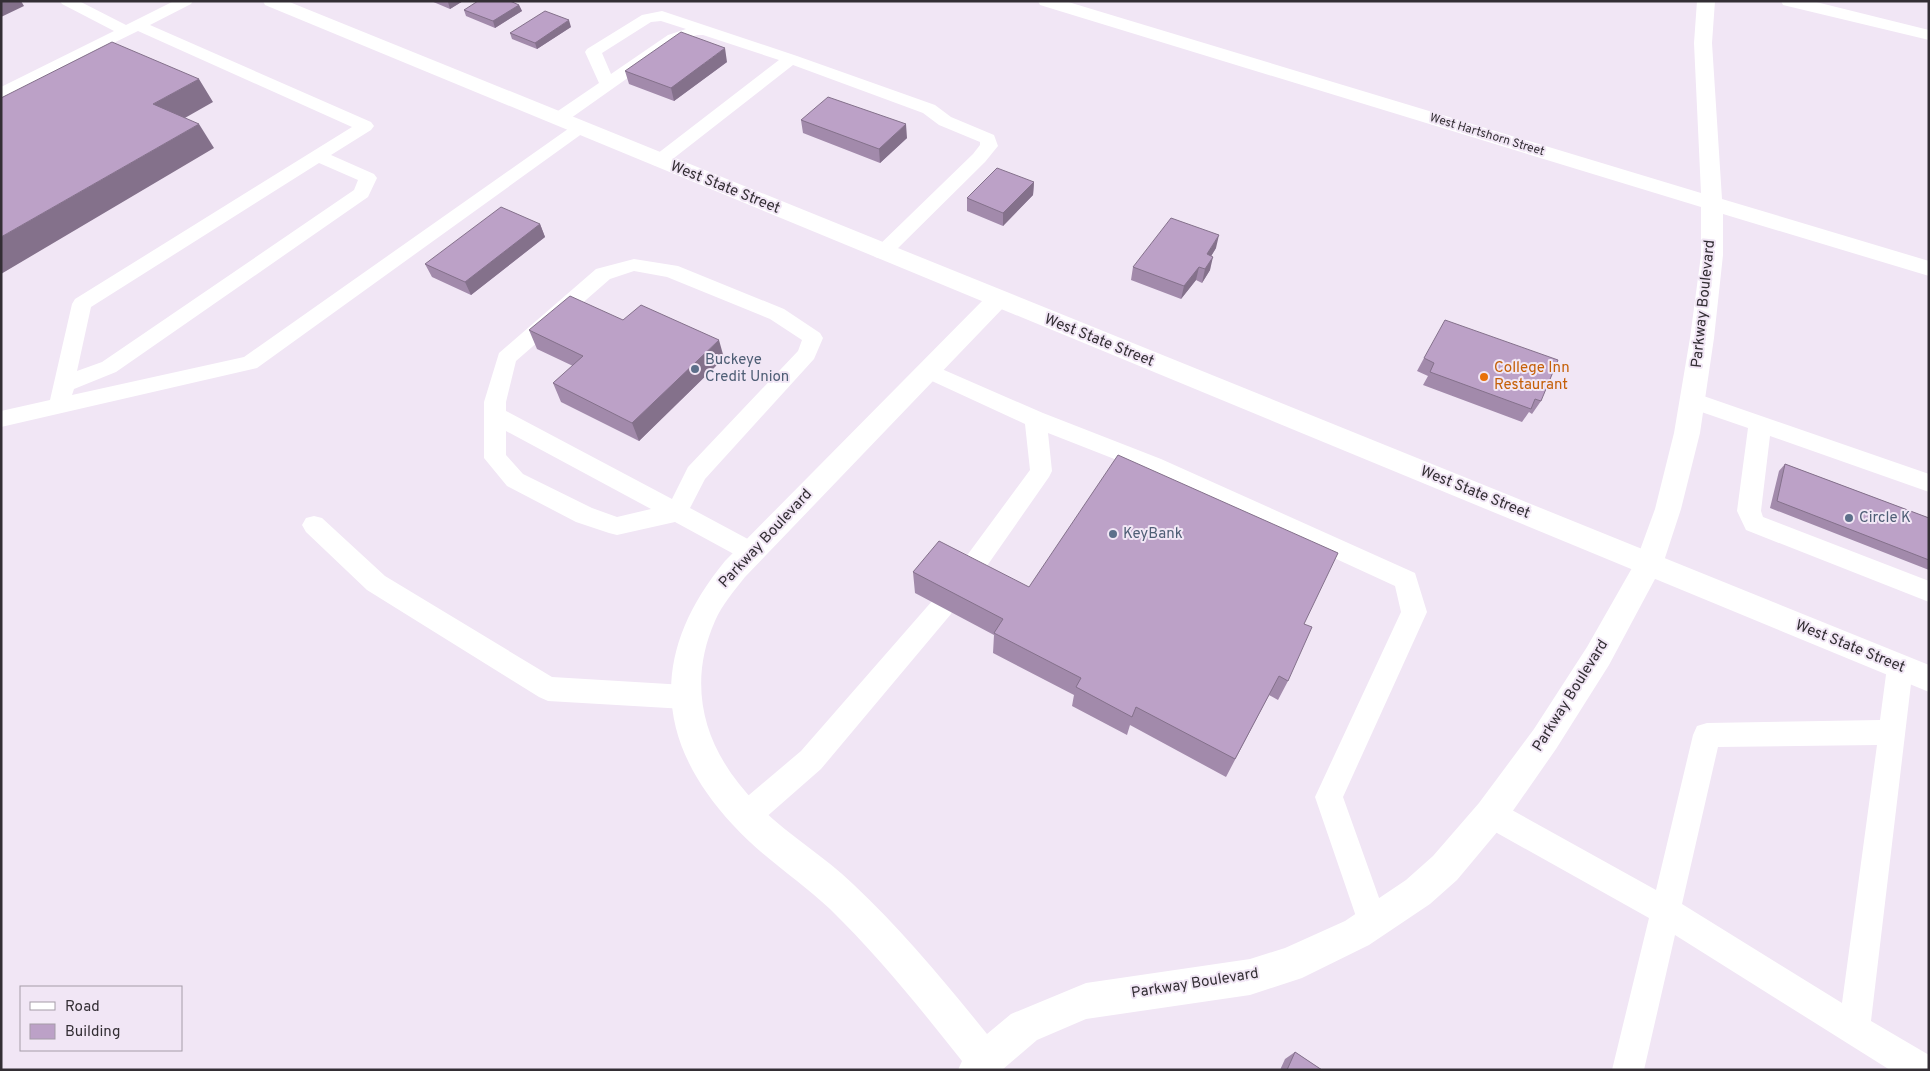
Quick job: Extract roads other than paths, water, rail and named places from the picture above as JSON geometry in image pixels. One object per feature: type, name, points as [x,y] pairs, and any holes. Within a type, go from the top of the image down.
[{"type":"main road","name":"West Hartshorn Street","points":[[1046,1],[1929,269]]},
{"type":"main road","name":"Parkway Boulevard","points":[[997,300],[751,552],[716,593],[701,618],[690,646],[685,675],[685,697],[692,735],[706,764],[723,791],[746,816],[840,895],[894,949],[986,1066],[1024,1027],[1086,1001],[1250,978],[1289,965],[1357,933],[1418,892],[1444,868],[1491,814],[1545,739],[1598,656],[1649,564],[1668,509],[1687,433],[1702,338],[1712,255],[1712,203],[1703,44],[1706,1]]},
{"type":"main road","points":[[1789,1],[1929,35]]},
{"type":"main road","name":"West State Street","points":[[284,3],[558,120],[1929,679]]},
{"type":"lane","points":[[59,406],[82,304],[365,126],[67,1]]},
{"type":"lane","points":[[1,93],[186,1]]},
{"type":"lane","points":[[608,84],[593,52],[647,18],[662,16],[791,59],[929,109],[945,121],[988,138],[989,146],[978,158],[882,253]]},
{"type":"lane","points":[[558,120],[674,38],[704,30]]},
{"type":"lane","points":[[659,161],[791,59]]},
{"type":"lane","points":[[1,419],[250,363],[581,128]]},
{"type":"lane","points":[[64,384],[109,367],[362,193],[368,178],[318,156]]},
{"type":"lane","points":[[634,265],[671,271],[777,314],[813,338],[807,354],[696,472],[676,513],[616,526],[584,515],[515,480],[495,458],[495,402],[506,358],[603,274],[634,265]]},
{"type":"lane","points":[[928,370],[1035,419],[1153,465],[1406,580],[1414,612],[1329,797],[1373,923]]},
{"type":"lane","points":[[1692,400],[1929,483]]},
{"type":"lane","points":[[495,415],[751,552]]},
{"type":"lane","points":[[966,576],[1041,471],[1035,419]]},
{"type":"lane","points":[[1760,424],[1749,510],[1754,523],[1929,592]]},
{"type":"lane","points":[[314,525],[376,583],[548,689],[685,697]]},
{"type":"lane","points":[[746,816],[811,760],[942,607]]},
{"type":"lane","points":[[1854,1029],[1900,668]]},
{"type":"lane","points":[[1628,1070],[1707,735],[1892,732]]},
{"type":"lane","points":[[1491,814],[1666,911],[1910,1063]]},
{"type":"place","name":"Buckeye Credit Union","points":[[695,369]]},
{"type":"place","name":"College Inn Restaurant","points":[[1484,377]]},
{"type":"place","name":"Circle K","points":[[1849,518]]},
{"type":"place","name":"KeyBank","points":[[1113,534]]}]
